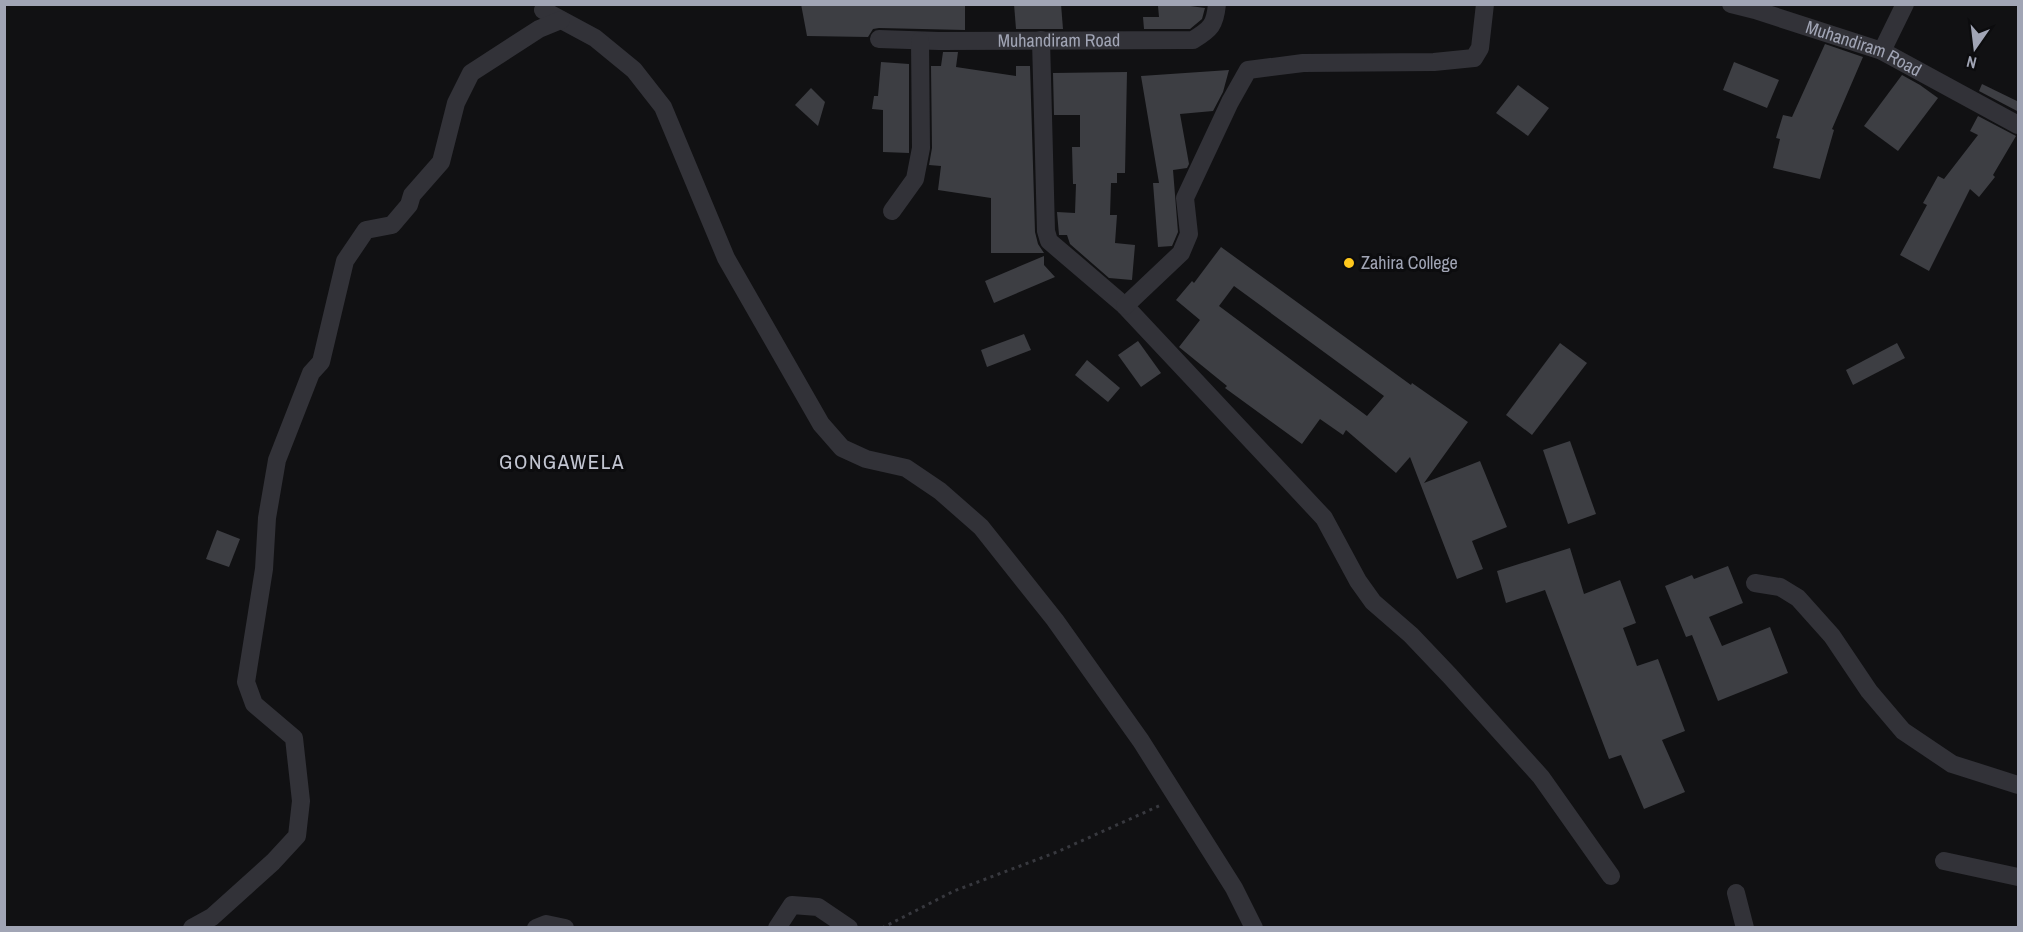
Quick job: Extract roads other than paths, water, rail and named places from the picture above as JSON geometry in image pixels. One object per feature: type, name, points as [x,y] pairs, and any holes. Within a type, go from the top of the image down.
[{"type":"street","name":"Muhandiram Road","points":[[879,39],[920,41],[1193,40],[1208,31],[1216,20],[1217,4]]},
{"type":"street","points":[[1125,306],[1181,254],[1189,234],[1185,198],[1230,102],[1248,70],[1303,63],[1434,62],[1474,58],[1480,48],[1485,4]]},
{"type":"street","name":"Muhandiram Road","points":[[1731,4],[1882,51],[2019,125]]},
{"type":"street","points":[[1882,51],[1905,4]]},
{"type":"street","points":[[543,10],[595,38],[634,70],[663,107],[726,258],[821,424],[842,448],[866,459],[906,468],[940,491],[981,527],[1055,620],[1141,741],[1234,888],[1254,927]]},
{"type":"street","points":[[192,927],[219,910],[273,862],[297,836],[301,801],[294,738],[254,704],[246,682],[264,569],[267,518],[277,460],[311,373],[321,362],[345,261],[366,230],[392,225],[409,205],[412,195],[441,162],[456,104],[471,74],[539,29],[561,20]]},
{"type":"street","points":[[1041,40],[1046,231],[1049,241],[1125,306],[1324,518],[1358,581],[1373,602],[1411,635],[1541,777],[1611,876]]},
{"type":"street","points":[[892,211],[915,179],[921,148],[920,41]]},
{"type":"street","points":[[1755,583],[1780,587],[1798,598],[1832,636],[1869,691],[1903,731],[1952,764],[2019,784]]},
{"type":"street","points":[[1944,861],[2019,878]]},
{"type":"street","points":[[1736,893],[1745,927]]},
{"type":"street","points":[[777,927],[792,905],[818,906],[849,927]]},
{"type":"street","points":[[536,927],[546,924],[565,927]]},
{"type":"place","name":"Zahira College","points":[[1349,263]]},
{"type":"district","name":"GONGAWELA","points":[[562,462]]}]
